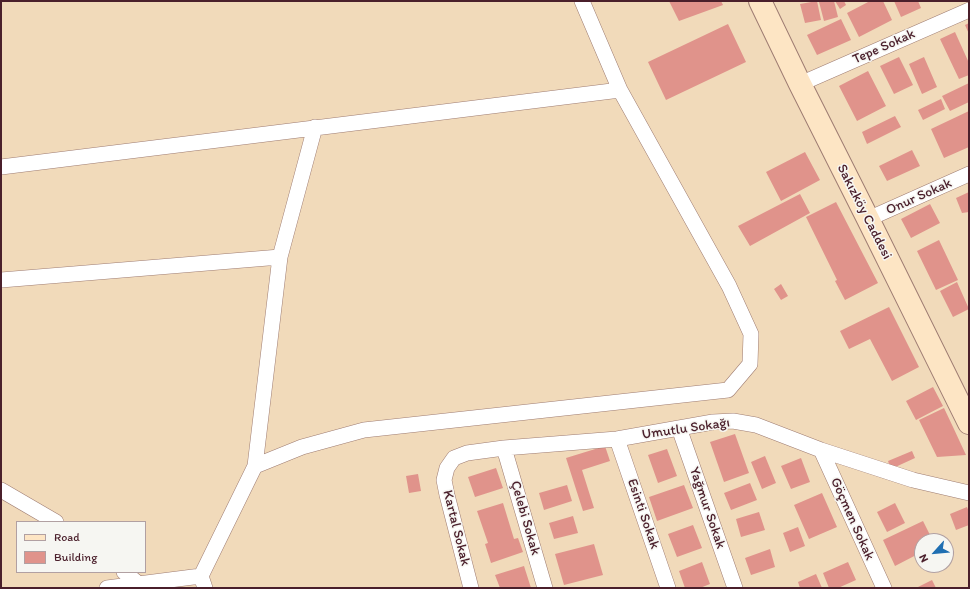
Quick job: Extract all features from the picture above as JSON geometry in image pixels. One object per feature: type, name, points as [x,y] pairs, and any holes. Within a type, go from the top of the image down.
[{"type":"main road","name":"Sakızköy Caddesi","points":[[760,1],[969,423]]},
{"type":"street","points":[[255,466],[302,447],[364,430],[728,390],[750,364],[751,334],[729,286],[620,90],[582,1]]},
{"type":"street","name":"Tepe Sokak","points":[[800,84],[969,10]]},
{"type":"street","points":[[1,167],[620,90]]},
{"type":"street","points":[[107,588],[139,584],[203,582],[255,466],[280,257],[315,127]]},
{"type":"street","name":"Onur Sokak","points":[[868,219],[969,174]]},
{"type":"street","points":[[1,280],[280,257]]},
{"type":"street","name":"Umutlu Sokağı","points":[[447,468],[454,458],[467,453],[504,448],[617,439],[713,422],[733,421],[756,426],[821,450],[913,480],[969,493]]},
{"type":"street","name":"Yağmur Sokak","points":[[679,428],[735,588]]},
{"type":"street","name":"Esinti Sokak","points":[[617,439],[668,588]]},
{"type":"street","name":"Çelebi Sokak","points":[[504,448],[545,588]]},
{"type":"street","name":"Göçmen Sokak","points":[[821,450],[884,588]]},
{"type":"street","name":"Kartal Sokak","points":[[447,468],[444,480],[446,495],[472,588]]},
{"type":"street","points":[[1,490],[54,521]]},
{"type":"street","points":[[125,573],[139,584]]},
{"type":"building","points":[[669,1],[721,1],[723,5],[679,21]]},
{"type":"building","points":[[817,1],[821,20],[805,23],[800,4]]},
{"type":"building","points":[[834,1],[838,17],[824,21],[819,2]]},
{"type":"building","points":[[835,1],[844,1],[846,5],[840,9]]},
{"type":"building","points":[[870,1],[883,1],[892,20],[859,37],[847,13]]},
{"type":"building","points":[[894,1],[918,1],[921,8],[901,17]]},
{"type":"building","points":[[841,19],[851,40],[817,55],[807,35]]},
{"type":"building","points":[[969,23],[969,34],[965,25]]},
{"type":"building","points":[[728,24],[746,62],[666,100],[648,62]]},
{"type":"building","points":[[955,32],[969,63],[969,75],[959,79],[940,39]]},
{"type":"building","points":[[899,57],[913,85],[894,94],[880,66]]},
{"type":"building","points":[[924,57],[937,87],[922,94],[909,64]]},
{"type":"building","points":[[868,71],[886,106],[857,121],[839,86]]},
{"type":"building","points":[[969,83],[969,102],[950,111],[942,96]]},
{"type":"building","points":[[941,99],[945,109],[923,120],[918,110]]},
{"type":"building","points":[[969,111],[969,147],[944,158],[931,129]]},
{"type":"building","points":[[895,116],[901,127],[867,144],[862,132]]},
{"type":"building","points":[[912,150],[920,166],[887,181],[879,166]]},
{"type":"building","points":[[805,152],[820,180],[781,201],[766,172]]},
{"type":"building","points":[[969,192],[969,212],[962,213],[956,198]]},
{"type":"building","points":[[800,194],[810,213],[750,246],[738,226]]},
{"type":"building","points":[[836,202],[878,283],[845,300],[835,281],[837,280],[806,217]]},
{"type":"building","points":[[930,204],[940,223],[911,238],[901,219]]},
{"type":"building","points":[[939,240],[958,280],[936,290],[917,251]]},
{"type":"building","points":[[957,282],[969,309],[953,317],[940,291]]},
{"type":"building","points":[[781,284],[788,296],[781,300],[774,289]]},
{"type":"building","points":[[889,307],[919,367],[892,381],[870,339],[849,349],[840,331]]},
{"type":"building","points":[[933,387],[943,406],[916,420],[906,401]]},
{"type":"building","points":[[944,408],[966,455],[937,457],[919,420]]},
{"type":"building","points":[[735,434],[749,473],[724,482],[710,442]]},
{"type":"building","points":[[605,446],[610,461],[582,470],[594,508],[583,511],[566,458]]},
{"type":"building","points":[[667,449],[677,476],[658,483],[648,455]]},
{"type":"building","points":[[912,451],[915,458],[891,469],[888,461]]},
{"type":"building","points":[[765,456],[776,483],[762,489],[751,462]]},
{"type":"building","points":[[801,458],[810,482],[791,489],[781,466]]},
{"type":"building","points":[[496,468],[503,488],[475,497],[468,477]]},
{"type":"building","points":[[418,474],[421,491],[409,493],[406,476]]},
{"type":"building","points":[[750,483],[757,500],[731,510],[724,493]]},
{"type":"building","points":[[567,485],[572,501],[544,510],[539,493]]},
{"type":"building","points":[[684,485],[693,508],[657,521],[649,497]]},
{"type":"building","points":[[822,493],[837,527],[809,539],[794,505]]},
{"type":"building","points":[[503,503],[514,539],[518,538],[523,552],[491,563],[485,544],[488,543],[477,511]]},
{"type":"building","points":[[895,503],[905,523],[887,532],[877,512]]},
{"type":"building","points":[[967,507],[969,512],[969,525],[956,530],[950,514]]},
{"type":"building","points":[[759,512],[765,530],[741,537],[736,519]]},
{"type":"building","points":[[573,516],[578,533],[554,539],[549,523]]},
{"type":"building","points":[[923,521],[929,533],[914,533],[914,556],[895,566],[883,540]]},
{"type":"building","points":[[693,525],[702,548],[677,557],[668,534]]},
{"type":"building","points":[[798,527],[805,546],[790,552],[783,533]]},
{"type":"building","points":[[594,544],[603,575],[564,585],[555,554]]},
{"type":"building","points":[[770,549],[775,567],[751,575],[745,558]]},
{"type":"building","points":[[702,562],[710,584],[700,588],[685,588],[679,571]]},
{"type":"building","points":[[848,562],[856,580],[838,588],[829,588],[823,573]]},
{"type":"building","points":[[524,566],[531,588],[500,588],[495,575]]},
{"type":"building","points":[[816,574],[822,588],[800,588],[798,582]]},
{"type":"building","points":[[932,580],[936,588],[916,588]]}]
